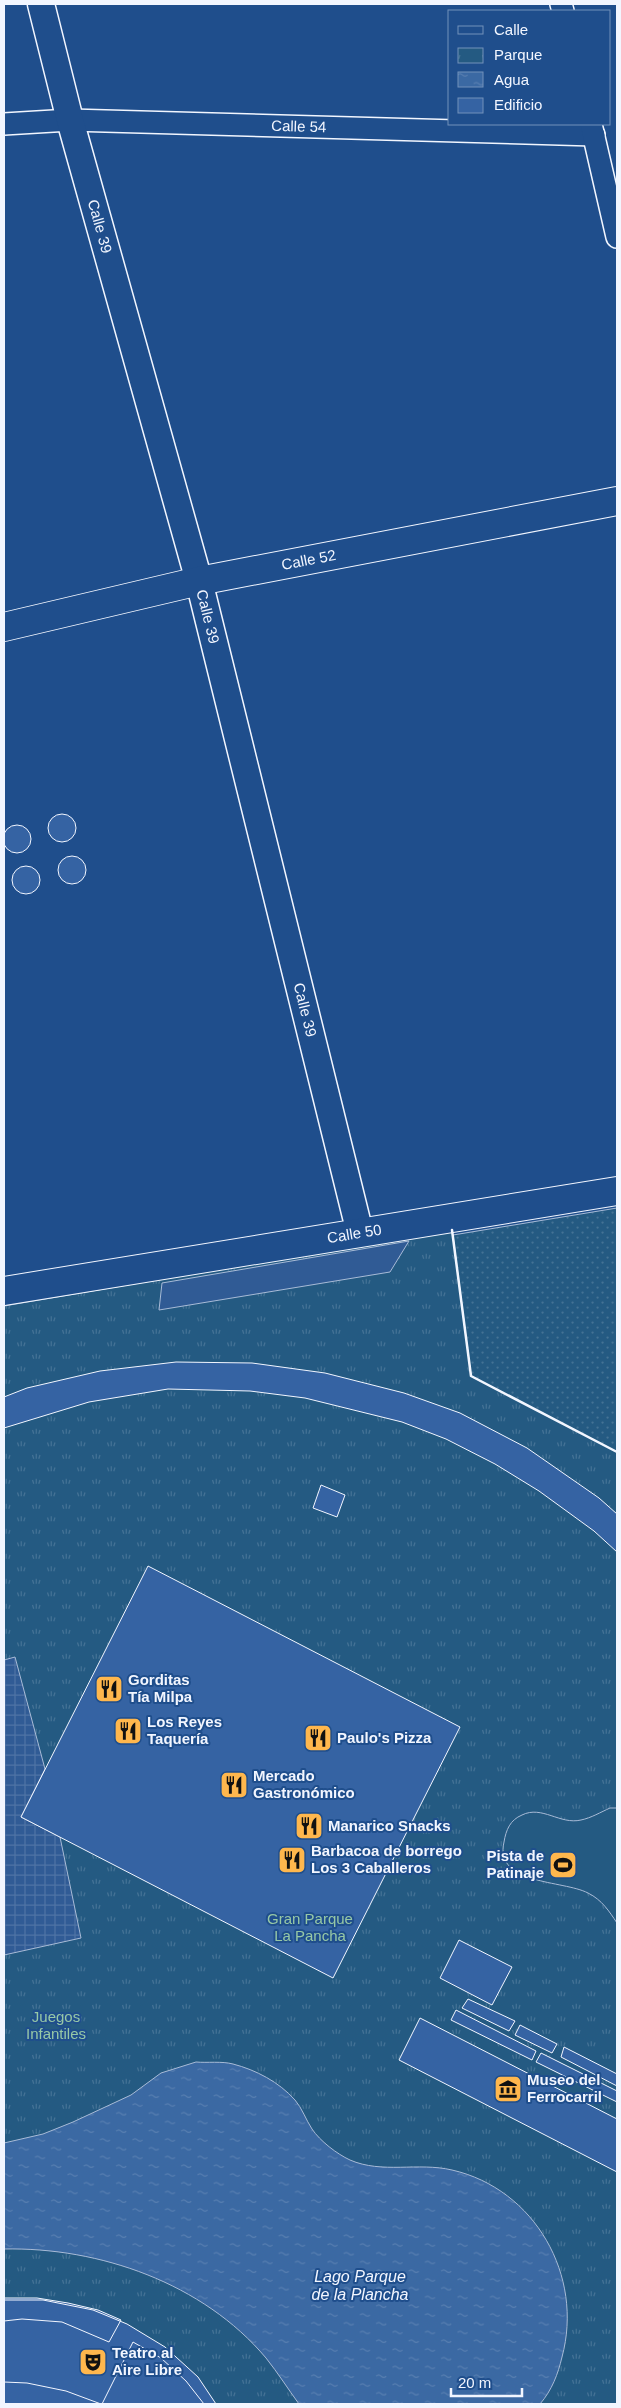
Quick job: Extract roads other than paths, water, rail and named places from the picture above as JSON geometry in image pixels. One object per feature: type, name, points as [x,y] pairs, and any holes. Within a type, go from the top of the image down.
[{"type":"main road","name":"Calle 52","points":[[4,627],[198,581],[617,501]]},
{"type":"main road","name":"Calle 50","points":[[4,1291],[617,1191]]},
{"type":"street","name":"Calle 39","points":[[41,4],[70,120],[198,581],[360,1233]]},
{"type":"street","name":"Calle 54","points":[[4,124],[70,120],[593,129]]},
{"type":"street","points":[[593,129],[617,237]]},
{"type":"water","name":"Lago Parque de la Plancha","points":[[196,2062],[233,2064],[259,2073],[274,2082],[295,2100],[319,2138],[334,2151],[350,2160],[375,2166],[426,2167],[452,2170],[481,2180],[507,2196],[529,2216],[546,2240],[559,2267],[566,2296],[567,2326],[559,2370],[548,2393],[540,2404],[299,2404],[275,2369],[241,2332],[212,2309],[180,2290],[147,2275],[112,2263],[40,2250],[4,2249],[4,2143],[43,2134],[73,2122],[131,2095],[161,2073]]},
{"type":"place","name":"Gorditas Tía Milpa","points":[[109,1689]]},
{"type":"place","name":"Los Reyes Taquería","points":[[128,1731]]},
{"type":"place","name":"Paulo's Pizza","points":[[318,1738]]},
{"type":"place","name":"Mercado Gastronómico","points":[[234,1785]]},
{"type":"place","name":"Manarico Snacks","points":[[309,1826]]},
{"type":"place","name":"Barbacoa de borrego Los 3 Caballeros","points":[[292,1860]]},
{"type":"place","name":"Pista de Patinaje","points":[[563,1865]]},
{"type":"place","name":"Museo del Ferrocarril","points":[[508,2089]]},
{"type":"place","name":"Teatro al Aire Libre","points":[[93,2362]]},
{"type":"park label","name":"Gran Parque La Pancha","points":[[310,1928]]},
{"type":"park label","name":"Juegos Infantiles","points":[[56,2026]]}]
